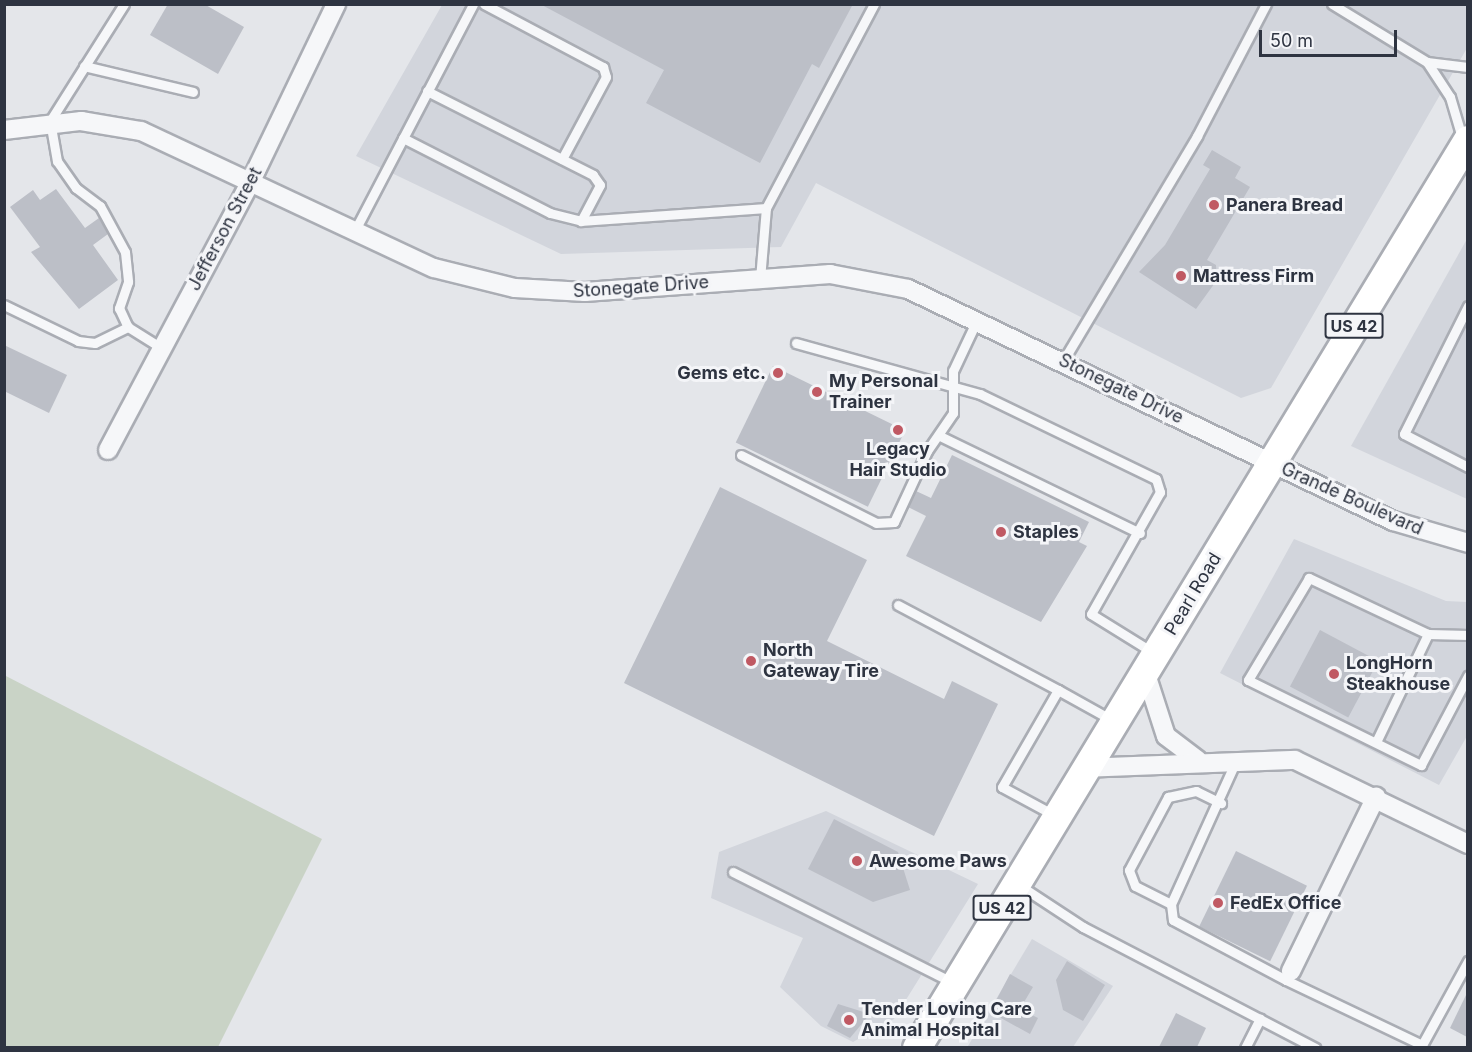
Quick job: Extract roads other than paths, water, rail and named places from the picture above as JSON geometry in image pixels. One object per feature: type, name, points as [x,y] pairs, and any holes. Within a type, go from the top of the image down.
[{"type":"main road","name":"Pearl Road","points":[[923,1045],[956,984],[1084,768],[1151,663],[1466,143]]},
{"type":"street","name":"Jefferson Street","points":[[108,450],[250,183],[336,4]]},
{"type":"street","name":"Stonegate Drive","points":[[4,130],[50,122],[141,131],[434,268],[515,288],[585,292],[830,274],[869,280],[978,318],[1271,462]]},
{"type":"street","name":"Grande Boulevard","points":[[1271,462],[1393,521],[1467,543]]},
{"type":"street","points":[[1151,663],[1166,736],[1198,760]]},
{"type":"street","points":[[1084,768],[1198,760],[1235,763],[1295,760],[1376,797],[1467,844]]},
{"type":"street","points":[[1289,975],[1376,797]]},
{"type":"lane","points":[[124,4],[50,122],[57,161],[76,188],[100,206],[125,252],[128,282],[119,308],[128,327],[162,348]]},
{"type":"lane","points":[[354,232],[473,4]]},
{"type":"lane","points":[[484,4],[603,67],[606,77],[562,159]]},
{"type":"lane","points":[[760,279],[766,208],[874,4]]},
{"type":"lane","points":[[1063,361],[1197,136],[1266,4]]},
{"type":"lane","points":[[1332,4],[1427,62],[1467,67]]},
{"type":"lane","points":[[1427,62],[1450,97],[1466,143]]},
{"type":"lane","points":[[84,66],[193,92]]},
{"type":"lane","points":[[428,91],[593,175],[600,185],[580,221]]},
{"type":"lane","points":[[403,138],[550,213],[580,221],[766,208]]},
{"type":"lane","points":[[4,305],[78,341],[95,343],[128,327]]},
{"type":"lane","points":[[1467,309],[1404,434],[1467,467]]},
{"type":"lane","points":[[741,455],[888,525],[927,451],[942,437],[953,413],[953,371],[978,318]]},
{"type":"lane","points":[[796,343],[980,394],[1156,479],[1160,492],[1140,533],[1091,614],[1151,663]]},
{"type":"lane","points":[[942,437],[1140,533]]},
{"type":"lane","points":[[1467,635],[1428,634],[1309,578],[1248,680],[1421,765],[1467,676]]},
{"type":"lane","points":[[898,605],[1114,721]]},
{"type":"lane","points":[[1376,742],[1428,634]]},
{"type":"lane","points":[[1056,816],[1002,787],[1058,690]]},
{"type":"lane","points":[[1235,763],[1221,803],[1171,904],[1173,920],[1181,929],[1289,975],[1422,1045],[1467,961]]},
{"type":"lane","points":[[1171,904],[1135,886],[1129,870],[1168,797],[1196,791],[1221,803]]},
{"type":"lane","points":[[733,872],[956,984]]},
{"type":"lane","points":[[1017,884],[1083,927],[1315,1047]]},
{"type":"lane","points":[[1245,1047],[1260,1018]]},
{"type":"place","name":"Panera Bread","points":[[1214,205]]},
{"type":"place","name":"Mattress Firm","points":[[1181,276]]},
{"type":"place","name":"Gems etc.","points":[[778,373]]},
{"type":"place","name":"My Personal Trainer","points":[[817,392]]},
{"type":"place","name":"Legacy Hair Studio","points":[[898,430]]},
{"type":"place","name":"Staples","points":[[1001,532]]},
{"type":"place","name":"North Gateway Tire","points":[[751,661]]},
{"type":"place","name":"LongHorn Steakhouse","points":[[1334,674]]},
{"type":"place","name":"Awesome Paws","points":[[857,861]]},
{"type":"place","name":"FedEx Office","points":[[1218,903]]},
{"type":"place","name":"Tender Loving Care Animal Hospital","points":[[849,1020]]}]
